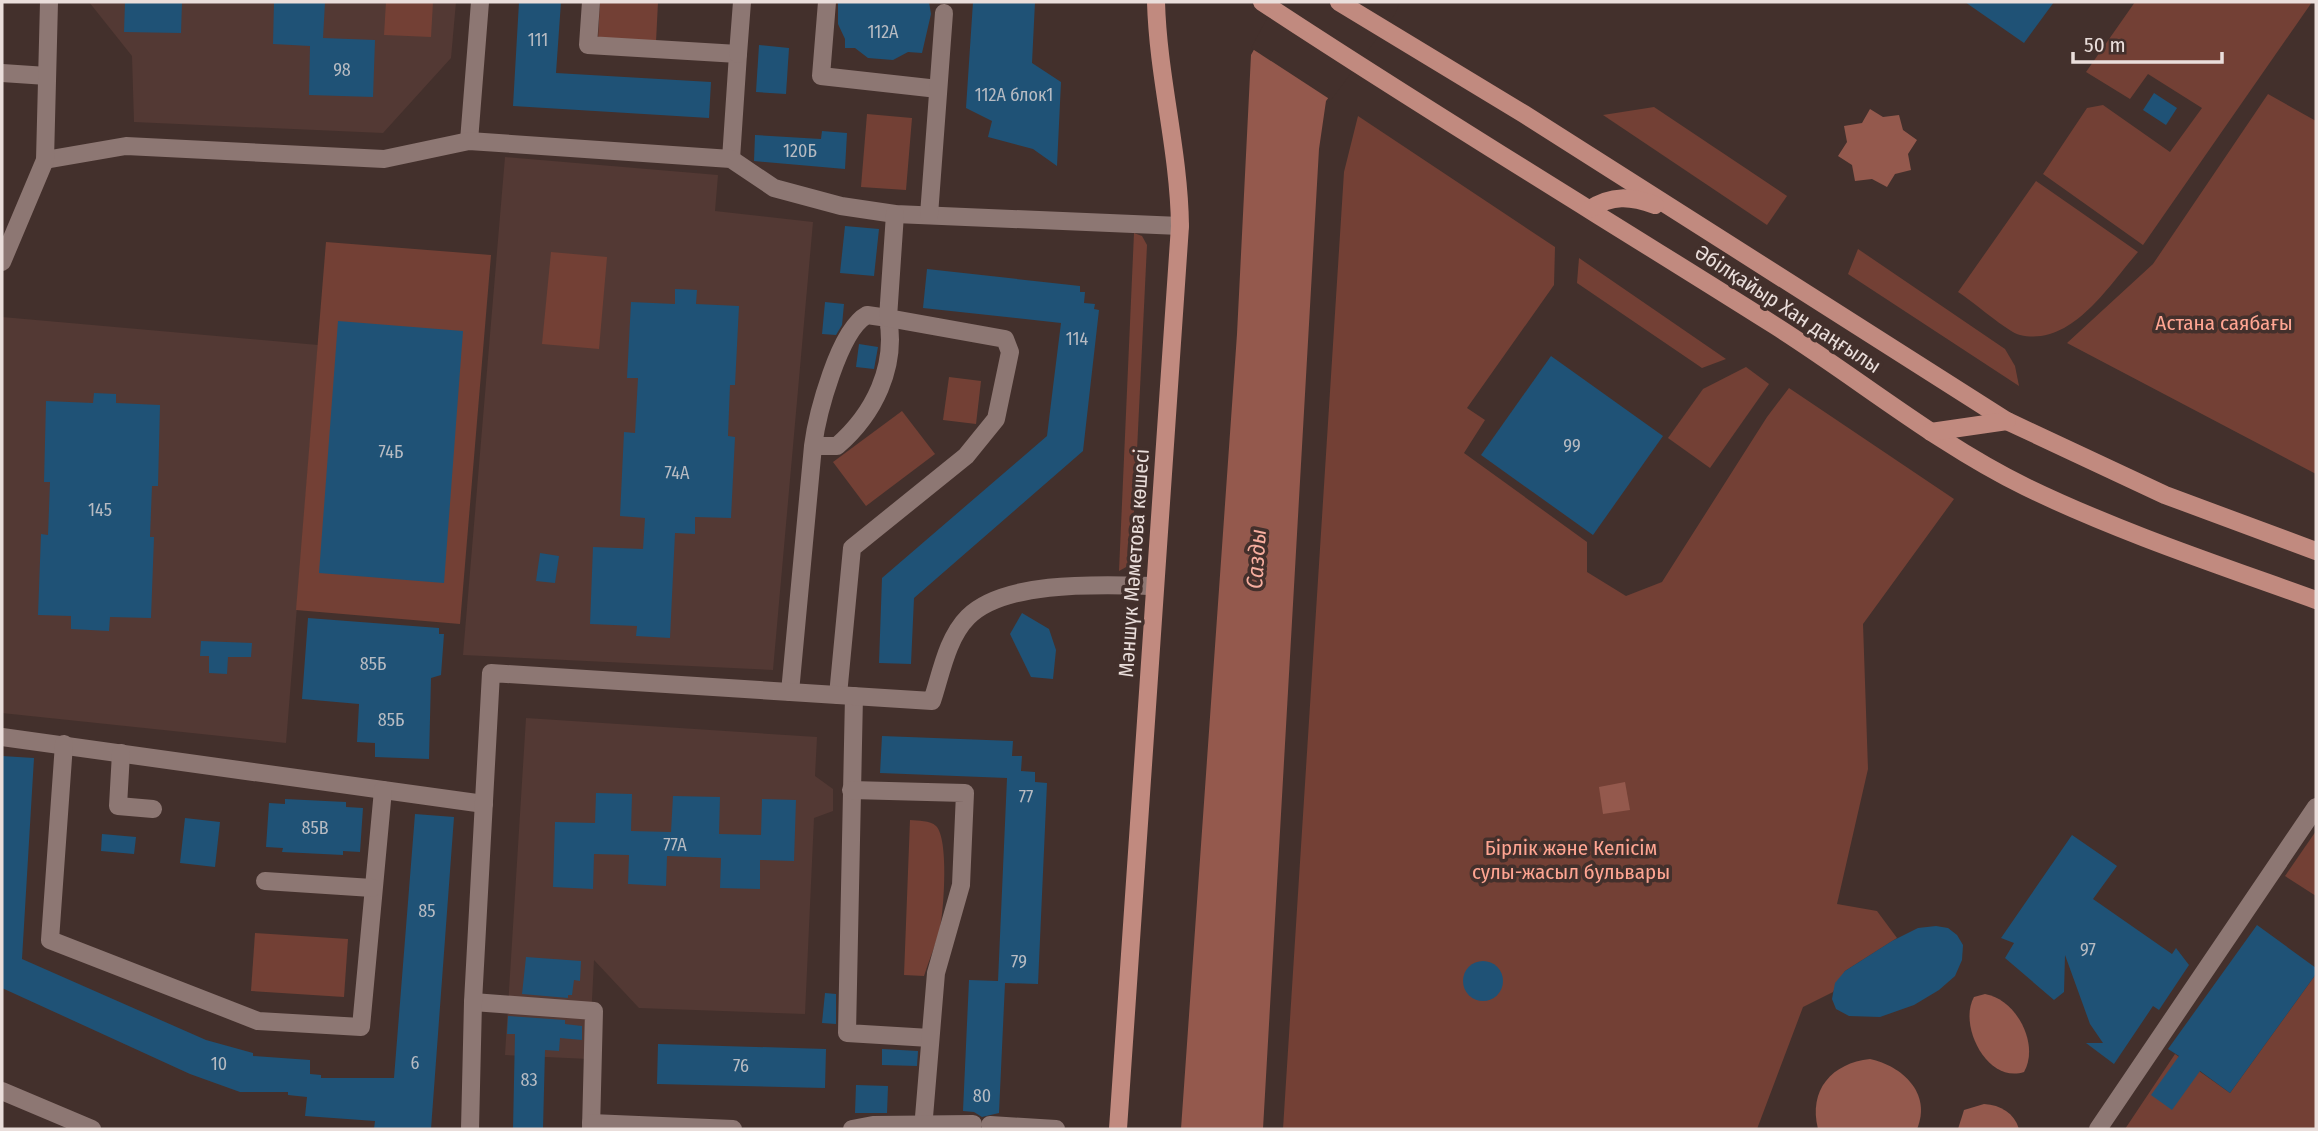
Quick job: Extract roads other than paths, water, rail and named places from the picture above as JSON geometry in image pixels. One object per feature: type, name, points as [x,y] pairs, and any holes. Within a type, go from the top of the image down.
[{"type":"main road","name":"Мәншүк Мәметова көшесі","points":[[1118,1129],[1180,226],[1179,186],[1158,54],[1156,2]]},
{"type":"main road","name":"Әбілқайыр Хан даңғылы","points":[[1262,2],[1371,75],[1808,347],[1931,432],[2025,486],[2189,555],[2316,600]]},
{"type":"main road","name":"Әбілқайыр Хан даңғылы","points":[[1339,2],[1690,219],[2007,421],[2165,495],[2316,551]]},
{"type":"main road","points":[[1590,209],[1605,200],[1639,199],[1690,219]]},
{"type":"main road","points":[[1931,432],[2007,421]]},
{"type":"street","points":[[2,262],[8,227],[45,160],[49,2]]},
{"type":"street","points":[[469,141],[480,2]]},
{"type":"street","points":[[591,2],[588,45],[738,54]]},
{"type":"street","points":[[731,159],[742,2]]},
{"type":"street","points":[[827,2],[821,76],[938,89]]},
{"type":"street","points":[[929,215],[944,13]]},
{"type":"street","points":[[2,74],[47,76]]},
{"type":"street","points":[[45,160],[125,146],[384,159],[469,141],[731,159],[774,188],[841,206],[895,214],[1180,226]]},
{"type":"street","points":[[813,446],[838,446],[853,432],[880,390],[892,350],[888,318],[895,214]]},
{"type":"street","points":[[790,692],[813,446],[819,415],[849,333],[858,320],[867,315],[1005,339],[1010,352],[996,419],[966,456],[852,548],[846,696],[851,790],[847,1032],[930,1038]]},
{"type":"street","points":[[470,1129],[473,1002],[491,673],[932,701],[956,635],[968,617],[1001,598],[1081,584],[1155,586]]},
{"type":"street","points":[[2,737],[484,804]]},
{"type":"street","points":[[64,744],[50,940],[258,1021],[361,1027],[383,790]]},
{"type":"street","points":[[121,753],[118,806],[153,809]]},
{"type":"street","points":[[851,790],[965,793],[961,885],[936,973],[923,1127]]},
{"type":"street","points":[[2098,1129],[2316,807]]},
{"type":"street","points":[[265,881],[372,888]]},
{"type":"street","points":[[473,1002],[594,1010],[591,1126],[733,1129]]},
{"type":"street","points":[[2,1091],[92,1129]]},
{"type":"street","points":[[852,1129],[873,1125],[923,1127],[982,1124],[1056,1129]]},
{"type":"water","name":"Сазды","points":[[1280,2],[1393,12],[1326,101],[1319,149],[1263,1129],[1181,1129],[1237,334],[1251,55]]},
{"type":"water","points":[[1870,109],[1883,117],[1899,115],[1903,130],[1917,140],[1908,154],[1911,170],[1895,174],[1887,187],[1872,179],[1855,181],[1852,165],[1838,156],[1847,142],[1844,126],[1862,123]]},
{"type":"water","points":[[1625,782],[1630,810],[1603,814],[1599,787]]},
{"type":"water","points":[[1985,994],[2006,1004],[2022,1024],[2029,1049],[2024,1072],[2011,1073],[1998,1069],[1979,1050],[1973,1036],[1970,1009],[1974,997]]},
{"type":"water","points":[[1870,1059],[1893,1068],[1911,1083],[1920,1104],[1921,1116],[1917,1129],[1818,1129],[1817,1102],[1826,1081],[1844,1066]]},
{"type":"water","points":[[1984,1104],[2006,1111],[2014,1118],[2019,1129],[1958,1129],[1964,1110]]},
{"type":"park label","name":"Астана саябағы","points":[[2224,323]]},
{"type":"park label","name":"Бірлік және Келісім сулы-жасыл бульвары","points":[[1571,860]]}]
